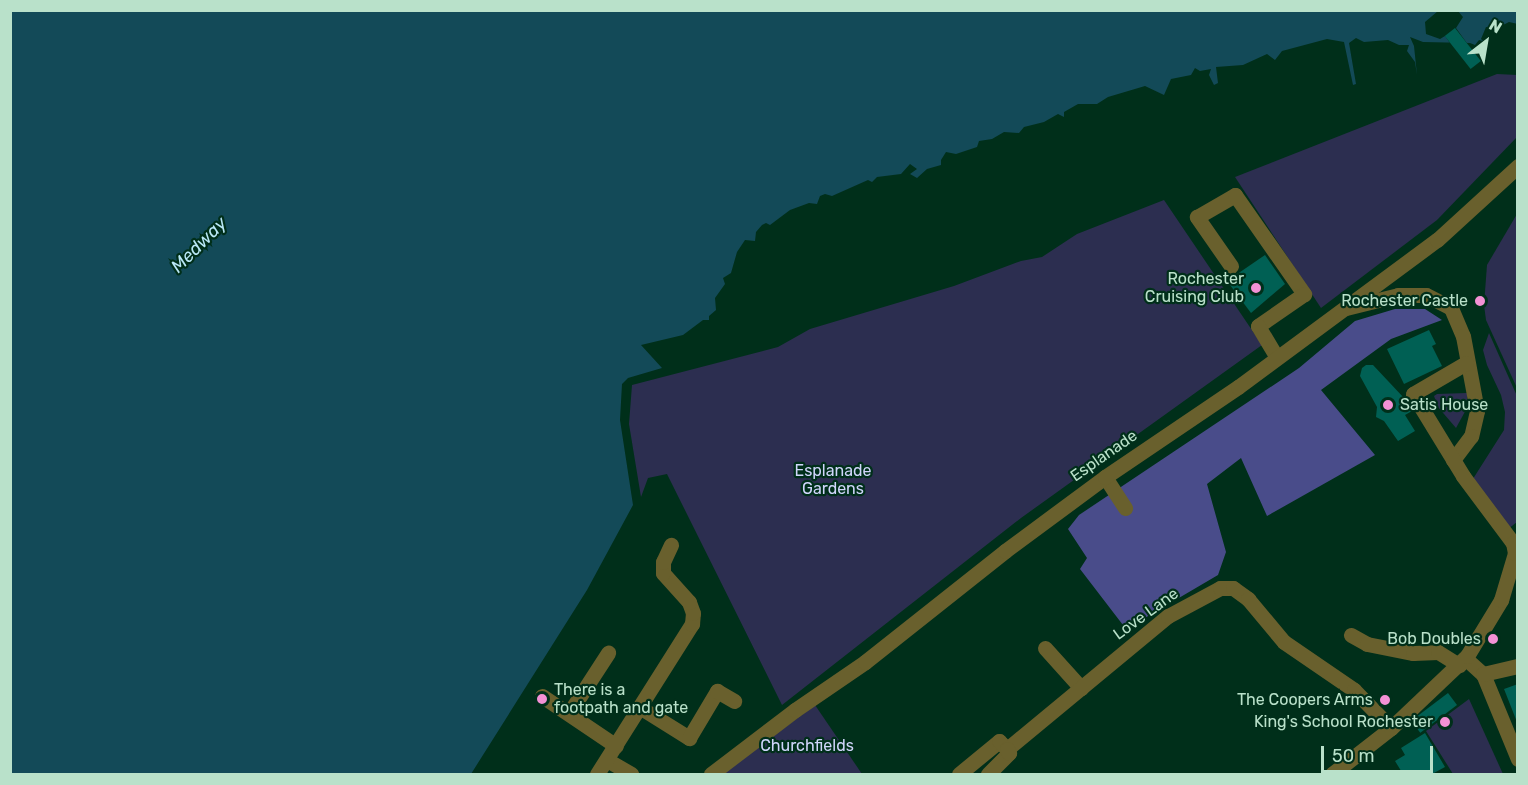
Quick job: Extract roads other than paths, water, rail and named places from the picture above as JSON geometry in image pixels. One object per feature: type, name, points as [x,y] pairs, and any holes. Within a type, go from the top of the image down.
[{"type":"street","name":"Esplanade","points":[[711,774],[865,662],[1005,551],[1105,477],[1238,387],[1338,310],[1437,240],[1518,166]]},
{"type":"street","points":[[1231,267],[1197,217],[1234,195],[1304,294],[1258,326],[1276,356]]},
{"type":"street","points":[[1338,310],[1398,295],[1426,295],[1451,308],[1463,336],[1466,363],[1473,385],[1477,411],[1471,436],[1453,460]]},
{"type":"street","points":[[1332,774],[1391,728],[1462,662],[1481,637],[1501,600],[1515,553],[1515,542],[1494,521],[1413,394],[1466,363]]},
{"type":"street","points":[[1105,477],[1125,508]]},
{"type":"street","points":[[597,774],[641,708],[693,621],[689,602],[663,573],[663,562],[671,545]]},
{"type":"street","name":"Love Lane","points":[[1006,749],[1168,616],[1220,588],[1233,588],[1248,599],[1284,642],[1354,690],[1391,728]]},
{"type":"street","points":[[1351,635],[1366,644],[1413,653],[1437,652],[1483,674],[1518,759]]},
{"type":"street","points":[[1045,648],[1081,687]]},
{"type":"street","points":[[569,713],[608,653]]},
{"type":"street","points":[[1483,674],[1518,666]]},
{"type":"street","points":[[641,708],[689,738],[717,691],[735,701]]},
{"type":"street","points":[[542,696],[616,746]]},
{"type":"street","name":"Love Lane","points":[[959,774],[999,741],[1009,753],[988,774]]},
{"type":"street","points":[[607,760],[631,774]]},
{"type":"water","name":"Medway","points":[[1517,10],[1518,24],[1509,22],[1495,29],[1486,27],[1481,39],[1483,41],[1479,40],[1475,45],[1423,42],[1410,37],[1414,46],[1417,75],[1415,62],[1407,51],[1409,45],[1399,45],[1388,40],[1364,42],[1356,38],[1349,43],[1356,84],[1353,85],[1344,42],[1327,39],[1282,51],[1275,60],[1267,54],[1243,65],[1216,67],[1218,83],[1214,85],[1209,75],[1211,69],[1200,71],[1195,68],[1191,75],[1171,79],[1164,95],[1145,86],[1108,97],[1097,104],[1078,104],[1064,112],[1064,117],[1058,114],[1044,122],[1024,127],[1019,133],[1004,132],[992,139],[979,141],[977,147],[956,154],[946,152],[941,165],[927,169],[917,178],[910,174],[917,169],[910,164],[901,174],[877,177],[872,182],[868,180],[832,196],[825,194],[820,196],[817,204],[809,203],[790,210],[770,225],[766,223],[762,225],[756,232],[755,241],[745,240],[737,252],[731,273],[723,278],[725,284],[715,298],[716,310],[709,316],[709,320],[703,320],[683,335],[641,345],[662,368],[628,378],[622,384],[620,420],[633,505],[587,590],[471,774],[11,774],[10,11]]},
{"type":"place","name":"Rochester Cruising Club","points":[[1256,288]]},
{"type":"place","name":"Rochester Castle","points":[[1480,301]]},
{"type":"place","name":"Satis House","points":[[1388,405]]},
{"type":"place","name":"Bob Doubles","points":[[1493,639]]},
{"type":"place","name":"There is a footpath and gate","points":[[542,699]]},
{"type":"place","name":"The Coopers Arms","points":[[1385,700]]},
{"type":"place","name":"King's School Rochester","points":[[1445,722]]},
{"type":"park label","name":"Esplanade Gardens","points":[[833,480]]},
{"type":"park label","name":"Churchfields","points":[[807,746]]}]
